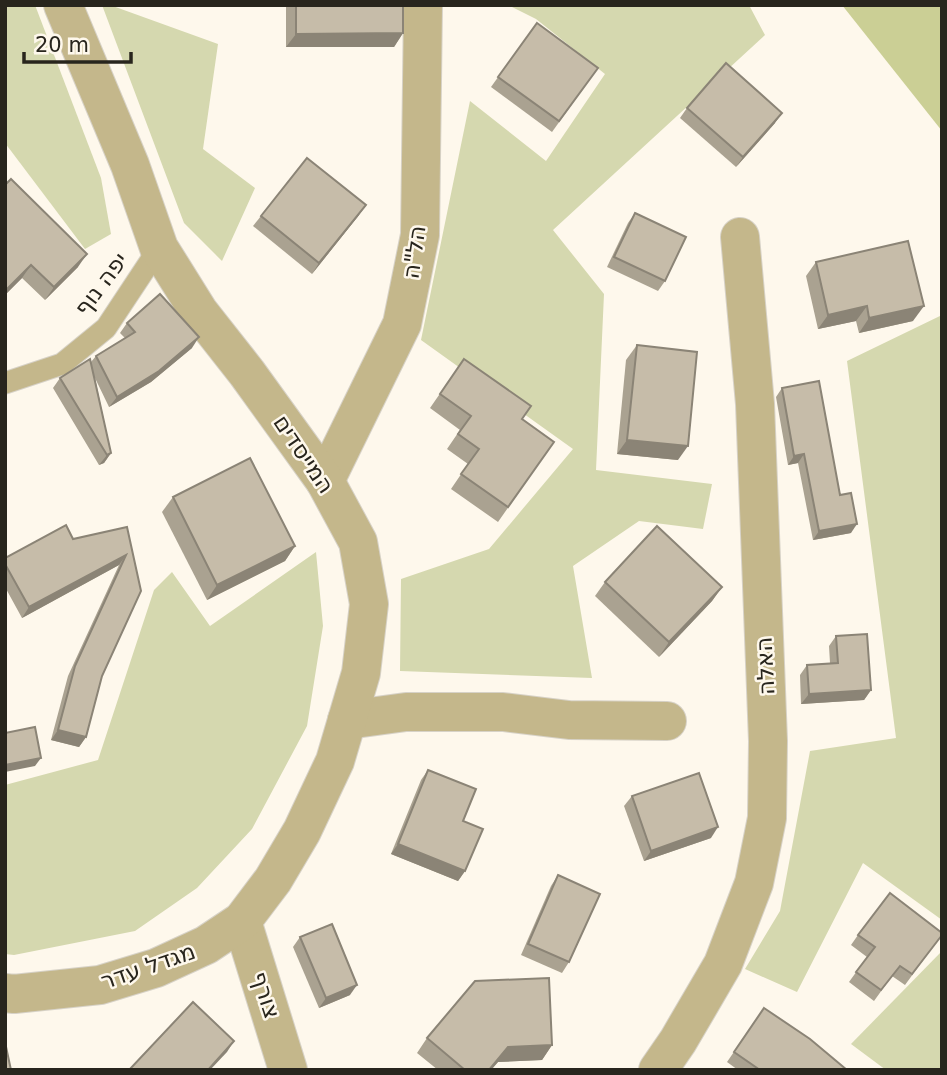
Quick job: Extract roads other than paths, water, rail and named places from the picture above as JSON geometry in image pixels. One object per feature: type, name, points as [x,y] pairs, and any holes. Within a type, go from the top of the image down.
[{"type":"street","name":"המייסדים","points":[[63,5],[130,165],[159,248],[199,312],[325,481],[358,542],[369,604],[361,673],[335,761],[302,831],[273,880],[243,921]]},
{"type":"street","name":"הל\"ה","points":[[325,481],[402,324],[420,236],[423,5]]},
{"type":"street","name":"האלה","points":[[658,1070],[723,964],[754,883],[766,818],[768,741],[755,404],[740,237]]},
{"type":"street","points":[[347,720],[406,712],[503,712],[569,720],[667,721]]},
{"type":"street","name":"מגדל עדר","points":[[5,992],[13,994],[75,987],[111,981],[156,968],[194,951],[243,921]]},
{"type":"street","name":"צורף","points":[[243,921],[288,1070]]},
{"type":"lane","name":"יפה נוף","points":[[5,383],[62,364],[106,328],[159,248]]}]
